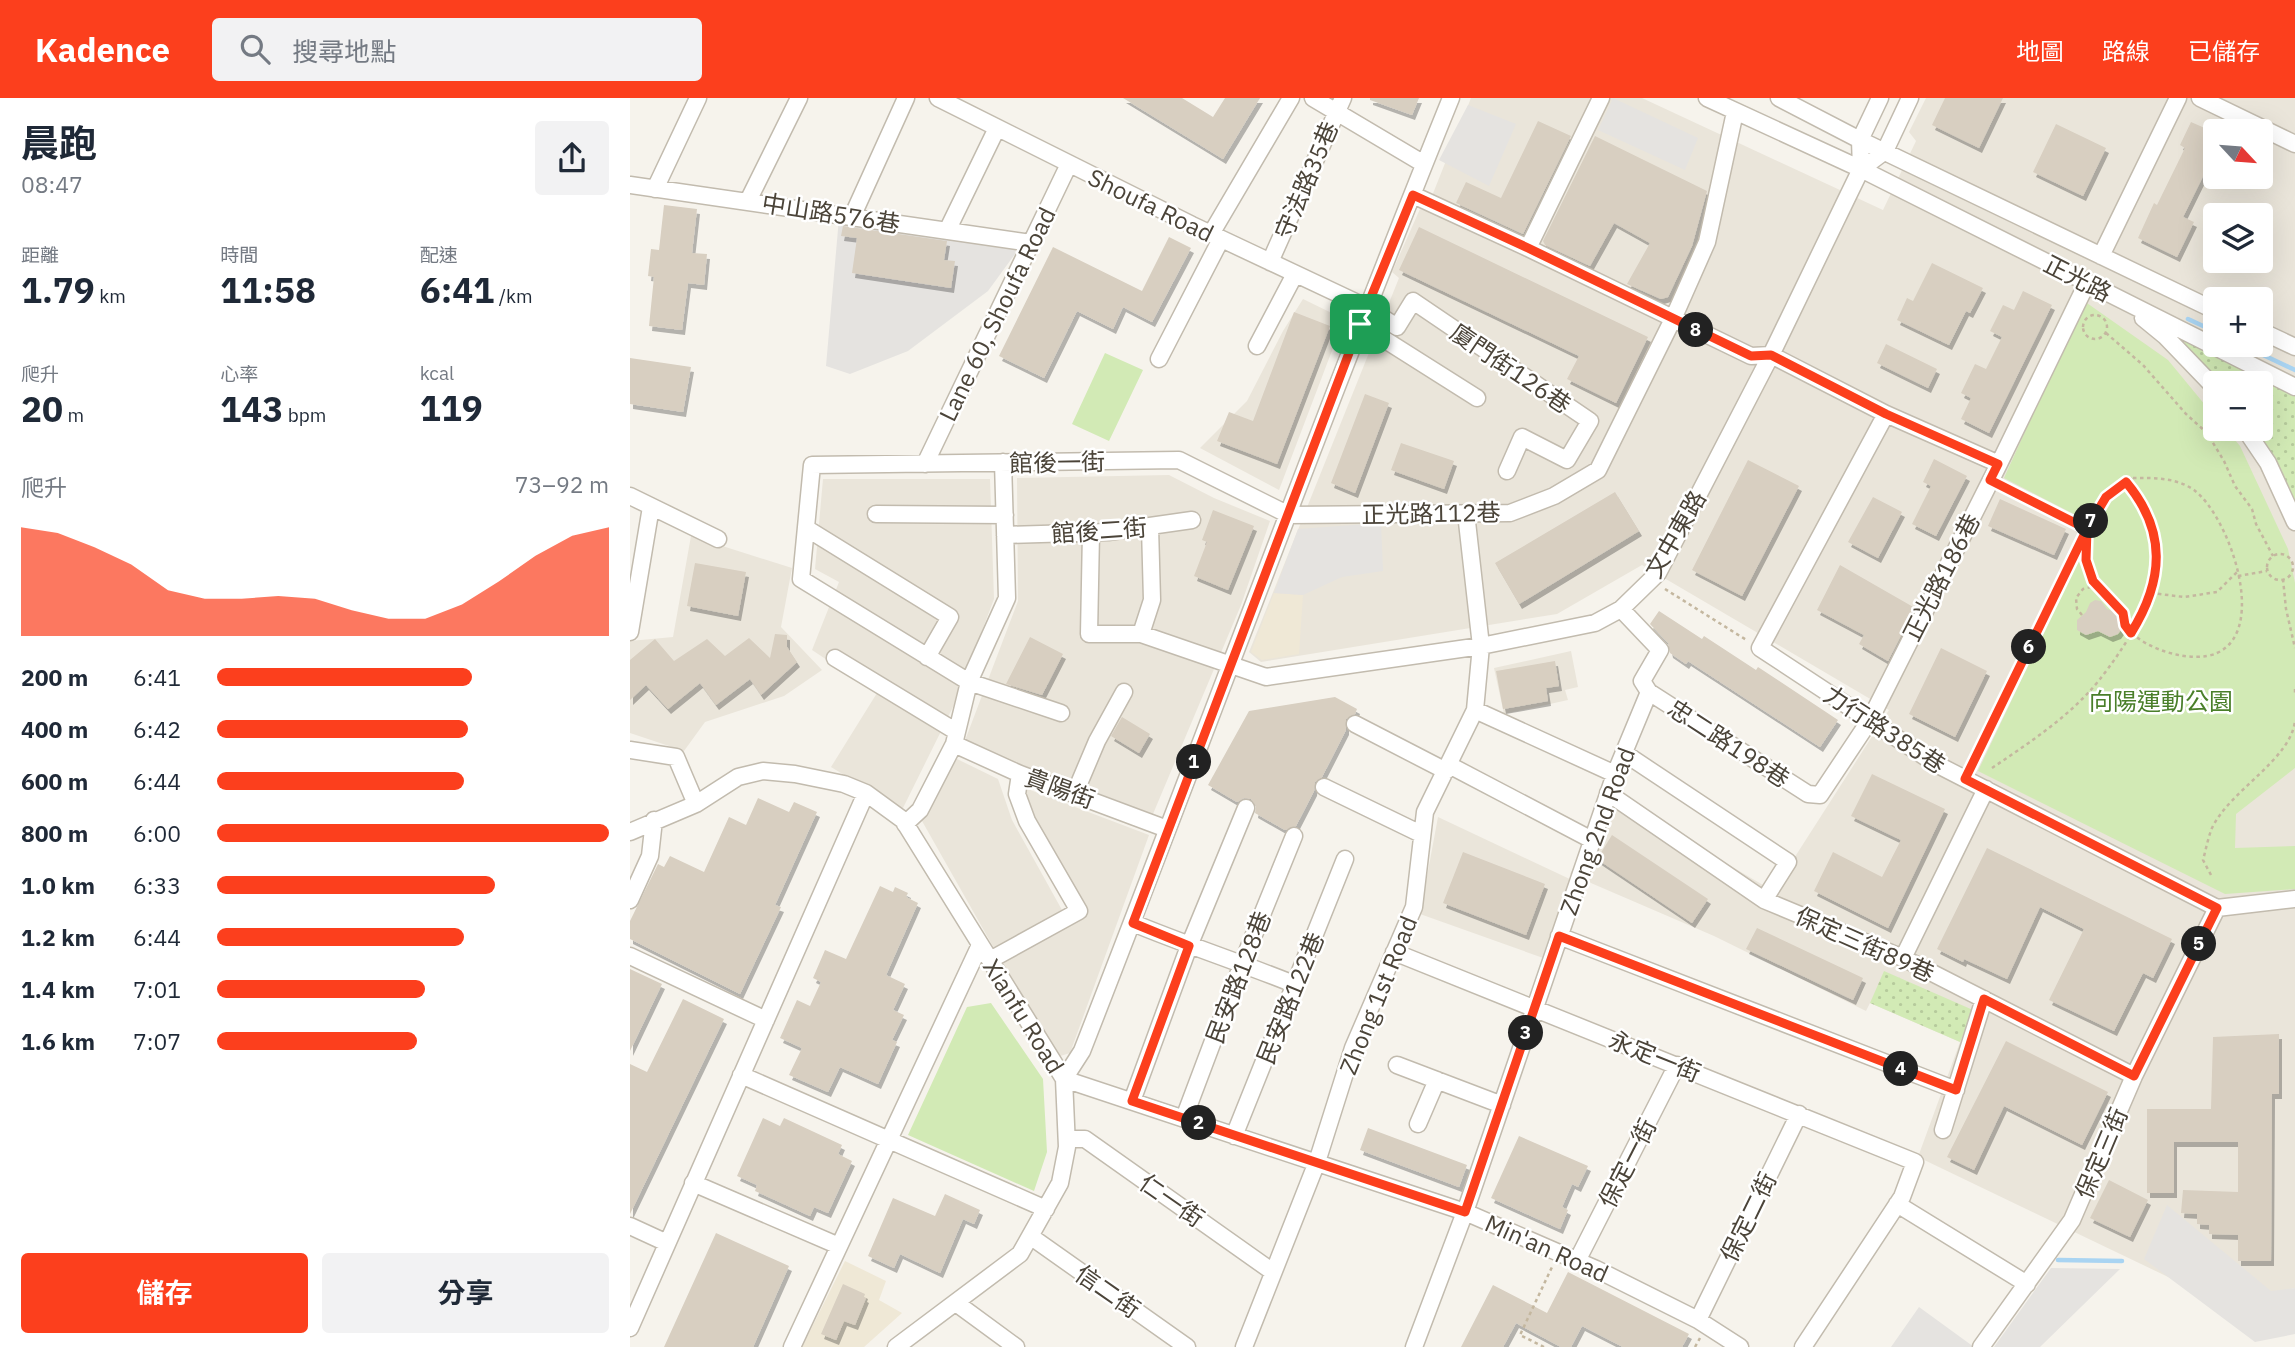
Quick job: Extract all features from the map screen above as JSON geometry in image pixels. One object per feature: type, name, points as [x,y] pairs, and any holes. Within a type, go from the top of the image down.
[{"type":"street","points":[[655,189],[698,98]]},
{"type":"street","points":[[748,201],[799,98]]},
{"type":"street","points":[[852,217],[906,98]]},
{"type":"street","points":[[1159,359],[1216,237],[1291,98]]},
{"type":"street","points":[[1313,98],[1339,105],[1424,164]]},
{"type":"street","points":[[1064,1079],[1082,1051],[1133,923],[1366,307],[1451,98]]},
{"type":"street","points":[[1528,248],[1601,98]]},
{"type":"street","name":"正光路","points":[[1707,98],[1861,169],[2295,387]]},
{"type":"street","name":"正光路","points":[[1779,98],[1860,140],[2203,305]]},
{"type":"street","points":[[1861,169],[1860,140],[1880,98]]},
{"type":"street","points":[[1861,169],[1885,151],[1910,98]]},
{"type":"street","points":[[2101,256],[2178,98]]},
{"type":"street","points":[[2200,98],[2295,144]]},
{"type":"street","name":"Shoufa Road","points":[[944,99],[1216,237],[1366,307]]},
{"type":"street","name":"守法路35巷","points":[[1270,262],[1339,105]]},
{"type":"street","name":"正光路112巷","points":[[1289,515],[1510,513],[1554,496],[1598,470],[1673,319],[1707,242],[1735,112]]},
{"type":"street","points":[[947,231],[997,128]]},
{"type":"street","name":"Lane 60, Shoufa Road","points":[[925,464],[1069,164]]},
{"type":"street","name":"文中東路","points":[[1141,635],[1266,677],[1481,646],[1595,623],[1621,609],[1658,573],[1771,355],[1861,169]]},
{"type":"street","name":"中山路576巷","points":[[630,186],[1031,243]]},
{"type":"street","points":[[1413,195],[1751,356],[1771,355],[1886,414],[1998,464]]},
{"type":"street","points":[[1256,346],[1295,274]]},
{"type":"street","name":"正光路186巷","points":[[1808,794],[1820,795],[1870,720],[2087,283]]},
{"type":"street","points":[[2119,299],[2165,336],[2203,375]]},
{"type":"street","name":"廈門街126巷","points":[[1366,307],[1397,327],[1413,301],[1590,421],[1567,460],[1522,437],[1507,471]]},
{"type":"street","points":[[1360,324],[1477,398]]},
{"type":"street","points":[[2273,337],[2295,347]]},
{"type":"street","points":[[1760,648],[1886,414]]},
{"type":"street","points":[[2253,441],[2267,463],[2295,522]]},
{"type":"street","name":"館後一街","points":[[806,528],[812,465],[1179,460],[1289,515]]},
{"type":"street","points":[[905,824],[920,810],[956,738],[969,682],[1007,598],[1003,462]]},
{"type":"street","points":[[630,496],[718,539]]},
{"type":"street","points":[[630,632],[651,507]]},
{"type":"street","name":"Zhong 1st Road","points":[[1244,1347],[1317,1162],[1353,1048],[1414,907],[1425,812],[1475,710],[1481,646],[1466,513]]},
{"type":"street","points":[[876,514],[1005,515]]},
{"type":"street","name":"館後二街","points":[[1005,535],[1091,533],[1192,520]]},
{"type":"street","points":[[1091,533],[1088,634],[1141,635],[1152,600],[1150,527]]},
{"type":"street","points":[[927,657],[950,617],[806,528],[801,579],[927,657],[969,682],[1060,713]]},
{"type":"street","name":"Zhong 2nd Road","points":[[1414,1347],[1465,1212],[1608,793],[1649,692],[1642,681],[1660,650],[1621,609]]},
{"type":"street","name":"力行路385巷","points":[[1760,648],[1936,764],[2217,908]]},
{"type":"street","name":"貴陽街","points":[[835,658],[956,738],[1020,774],[1167,829]]},
{"type":"street","points":[[1075,793],[1097,741],[1124,692]]},
{"type":"street","name":"忠二路198巷","points":[[1649,692],[1808,794]]},
{"type":"street","points":[[1475,710],[1615,774]]},
{"type":"street","points":[[1356,724],[1592,839]]},
{"type":"street","points":[[630,750],[676,757],[696,804]]},
{"type":"street","points":[[1624,753],[1788,862],[1764,900]]},
{"type":"street","name":"Xianfu Road","points":[[630,832],[696,804],[738,777],[763,771],[795,774],[844,784],[866,793],[905,824],[1064,1079],[1067,1139],[1060,1183],[1020,1254],[896,1347]]},
{"type":"street","points":[[990,960],[1079,911],[1027,821],[1017,794],[1020,774]]},
{"type":"street","points":[[1324,787],[1421,834]]},
{"type":"street","points":[[1903,958],[1986,789]]},
{"type":"street","points":[[630,1328],[866,793]]},
{"type":"street","name":"保定三街89巷","points":[[1608,793],[1764,900],[1903,958],[2134,1076]]},
{"type":"street","points":[[1132,1101],[1189,946],[1246,808]]},
{"type":"street","points":[[630,900],[650,856],[654,820]]},
{"type":"street","name":"民安路128巷","points":[[1184,1118],[1294,836]]},
{"type":"street","name":"民安路122巷","points":[[1234,1136],[1345,859]]},
{"type":"street","points":[[2217,908],[2295,899]]},
{"type":"street","name":"保定三街","points":[[1982,1347],[2072,1220],[2134,1076],[2217,908]]},
{"type":"street","points":[[1133,923],[1296,985]]},
{"type":"street","points":[[1559,936],[1956,1090]]},
{"type":"street","name":"Xianfu Road","points":[[792,1347],[980,945]]},
{"type":"street","name":"永定一街","points":[[1394,952],[1915,1161],[1897,1204]]},
{"type":"street","points":[[630,957],[765,1020]]},
{"type":"street","points":[[1943,1129],[1984,999]]},
{"type":"street","points":[[1397,1065],[1502,1105]]},
{"type":"street","name":"保定一街","points":[[1577,1261],[1677,1065]]},
{"type":"street","points":[[741,1075],[1045,1209]]},
{"type":"street","name":"Min'an Road","points":[[1064,1079],[1465,1212],[1577,1261],[1698,1320],[1740,1347]]},
{"type":"street","points":[[1418,1124],[1437,1080]]},
{"type":"street","name":"保定二街","points":[[1698,1320],[1799,1114]]},
{"type":"street","name":"仁一街","points":[[1067,1139],[1085,1139],[1273,1272]]},
{"type":"street","points":[[694,1183],[839,1246]]},
{"type":"street","points":[[1803,1347],[1897,1204],[2027,1284]]},
{"type":"street","points":[[630,1226],[667,1243]]},
{"type":"street","name":"信二街","points":[[1030,1236],[1186,1347]]},
{"type":"street","points":[[956,1303],[1016,1347]]},
{"type":"path","points":[[2093,315],[2104,318],[2108,325],[2106,333],[2096,340],[2088,337],[2083,327],[2086,319],[2093,315]]},
{"type":"path","points":[[2106,333],[2143,365],[2186,414],[2207,433],[2235,486],[2252,509],[2256,524],[2273,556]]},
{"type":"path","points":[[1965,779],[2087,529],[2106,497],[2133,478],[2169,478],[2194,490],[2215,513],[2232,551],[2238,574],[2242,594],[2240,628],[2231,644],[2219,653],[2203,658],[2180,656],[2148,644],[2131,633],[2125,625],[2123,613],[2095,586],[2086,560],[2087,529]]},
{"type":"path","points":[[1990,480],[2087,529]]},
{"type":"path","points":[[1992,768],[2036,739],[2089,692],[2140,619],[2156,576],[2154,531],[2141,500],[2126,482]]},
{"type":"path","points":[[2285,555],[2291,561],[2291,573],[2283,579],[2273,578],[2267,571],[2268,562],[2273,556],[2285,555]]},
{"type":"path","points":[[2150,593],[2184,597],[2217,592],[2238,574],[2267,571]]},
{"type":"path","points":[[2283,579],[2286,609],[2295,648]]},
{"type":"path","points":[[1657,584],[1760,648]]},
{"type":"path","points":[[2082,615],[2077,609],[2076,598],[2083,589],[2095,586]]},
{"type":"path","points":[[2295,689],[2295,694]]},
{"type":"path","points":[[2211,875],[2203,860],[2213,827],[2237,794],[2286,747],[2295,720]]},
{"type":"path","points":[[1544,1347],[1520,1335],[1559,1253]]},
{"type":"shaded area","points":[[1471,98],[1642,98],[1883,210],[1916,141],[1909,132],[1926,98],[2295,98],[2295,1288],[2291,1289],[2287,1334],[1918,1157],[1960,1042],[1870,1003],[1866,1011],[1714,936],[1570,874],[1611,795],[1773,891],[1889,710],[1642,565],[1557,614],[1261,662],[1249,652],[1399,278],[1392,272],[1420,209],[1426,211]]},
{"type":"shaded area","points":[[1613,98],[1698,138],[1685,170],[1598,130]]},
{"type":"shaded area","points":[[1468,105],[1516,124],[1489,186],[1439,160]]},
{"type":"shaded area","points":[[839,218],[1017,243],[1015,254],[988,291],[908,351],[850,374],[826,366]]},
{"type":"shaded area","points":[[1303,299],[1344,319],[1279,490],[1200,448],[1247,401],[1283,331]]},
{"type":"shaded area","points":[[1169,475],[1214,498],[1270,521],[1241,605],[1153,814],[964,743],[1018,601],[1017,478]]},
{"type":"shaded area","points":[[823,479],[990,479],[994,599],[953,707],[902,810],[831,767],[877,693],[812,650],[839,582],[815,569]]},
{"type":"shaded area","points":[[1381,523],[1383,571],[1342,577],[1303,595],[1274,593],[1298,529]]},
{"type":"shaded area","points":[[691,536],[792,568],[781,627],[822,670],[784,696],[705,722],[684,751],[630,733],[630,641],[673,637]]},
{"type":"shaded area","points":[[1274,593],[1303,595],[1299,654],[1262,660],[1251,652]]},
{"type":"shaded area","points":[[1571,651],[1578,687],[1565,690],[1568,700],[1504,714],[1494,668]]},
{"type":"shaded area","points":[[957,759],[998,779],[1012,820],[1062,910],[995,950],[922,821],[925,800]]},
{"type":"shaded area","points":[[1025,788],[1149,835],[1070,1053],[1057,1057],[999,964],[1084,909],[1024,799]]},
{"type":"shaded area","points":[[1438,817],[1574,881],[1546,959],[1420,914]]},
{"type":"shaded area","points":[[2167,1205],[2271,1291],[2295,1288],[2295,1334],[2255,1342],[2144,1259]]},
{"type":"shaded area","points":[[845,1261],[886,1281],[879,1300],[902,1313],[864,1347],[802,1347]]},
{"type":"shaded area","points":[[2051,1268],[2120,1269],[2040,1347],[1994,1347]]},
{"type":"shaded area","points":[[1919,1307],[1974,1347],[1891,1347]]},
{"type":"green space","name":"向陽運動公園","points":[[2084,301],[2168,360],[2203,402],[2203,441],[2236,441],[2240,446],[2288,549],[2295,583],[2295,768],[2236,814],[2235,848],[2295,846],[2295,889],[2225,894],[1978,771],[2095,525],[2004,478]]},
{"type":"green space","points":[[2167,331],[2203,349],[2203,357],[2218,357],[2246,371],[2209,371]]},
{"type":"green space","points":[[1105,353],[1143,370],[1109,441],[1072,424]]},
{"type":"green space","points":[[2273,385],[2295,396],[2295,509],[2275,460],[2263,441],[2273,441]]},
{"type":"green space","points":[[1884,971],[1973,1010],[1960,1042],[1870,1003]]},
{"type":"green space","points":[[991,1003],[1043,1079],[1047,1152],[1034,1191],[908,1135],[967,1007]]},
{"type":"building","points":[[1123,98],[1182,98],[1213,117],[1225,98],[1260,98],[1223,159]]},
{"type":"building","points":[[1370,98],[1419,98],[1412,115]]},
{"type":"building","points":[[1945,98],[2003,98],[1979,148],[1932,125]]},
{"type":"building","points":[[1538,121],[1571,136],[1523,234],[1456,203],[1466,182],[1501,198]]},
{"type":"building","points":[[2191,122],[2203,127],[2203,176],[2183,217],[2194,222],[2177,257],[2138,238],[2185,148],[2180,145]]},
{"type":"building","points":[[2056,124],[2106,148],[2083,196],[2033,172]]},
{"type":"building","points":[[1595,136],[1707,191],[1692,246],[1668,297],[1661,299],[1627,284],[1650,243],[1614,223],[1590,266],[1545,245],[1543,241]]},
{"type":"building","points":[[664,205],[697,209],[692,253],[707,254],[704,285],[688,283],[682,330],[649,326],[654,277],[648,276],[651,249],[659,250]]},
{"type":"building","points":[[843,226],[947,241],[944,260],[955,261],[951,288],[852,273],[857,238],[841,236]]},
{"type":"building","points":[[1419,227],[1648,337],[1616,403],[1567,379],[1579,356],[1399,270]]},
{"type":"building","points":[[1169,237],[1191,248],[1152,322],[1123,307],[1113,329],[1077,311],[1044,378],[999,356],[1053,247],[1142,291]]},
{"type":"building","points":[[1932,263],[1983,288],[1970,313],[1966,311],[1949,345],[1897,320],[1907,298],[1913,301]]},
{"type":"building","points":[[2023,291],[2052,305],[1989,433],[1961,419],[1971,398],[1961,393],[1975,364],[1986,369],[2002,337],[1990,331],[2003,305],[2014,310]]},
{"type":"building","points":[[1294,312],[1330,326],[1277,464],[1217,441],[1229,412],[1253,421]]},
{"type":"building","points":[[1886,344],[1937,369],[1928,388],[1877,363]]},
{"type":"building","points":[[630,358],[691,367],[683,412],[630,404]]},
{"type":"building","points":[[1365,394],[1389,403],[1355,493],[1331,483]]},
{"type":"building","points":[[1401,443],[1454,461],[1444,489],[1391,470]]},
{"type":"building","points":[[1934,459],[1967,476],[1936,536],[1912,524],[1931,486],[1923,482]]},
{"type":"building","points":[[1748,460],[1799,486],[1742,596],[1692,570]]},
{"type":"building","points":[[1615,492],[1639,531],[1519,604],[1495,563]]},
{"type":"building","points":[[1873,497],[1902,512],[1878,558],[1848,542]]},
{"type":"building","points":[[2000,499],[2066,529],[2054,555],[1988,526]]},
{"type":"building","points":[[1213,510],[1254,526],[1228,590],[1194,576],[1207,542],[1202,540]]},
{"type":"building","points":[[695,563],[746,572],[738,616],[687,606]]},
{"type":"building","points":[[1840,565],[1915,608],[1888,661],[1859,644],[1864,635],[1817,610]]},
{"type":"building","points":[[2095,600],[2101,601],[2107,609],[2122,618],[2123,627],[2118,634],[2110,637],[2098,631],[2086,635],[2077,630],[2077,620]]},
{"type":"building","points":[[1659,611],[1756,670],[1758,667],[1838,720],[1820,747],[1688,661],[1686,664],[1670,653],[1668,643],[1650,624]]},
{"type":"building","points":[[775,634],[787,635],[787,647],[797,662],[761,695],[750,679],[716,705],[700,683],[668,709],[646,685],[630,700],[630,660],[655,639],[674,661],[707,639],[725,656],[749,638],[770,658]]},
{"type":"building","points":[[1030,637],[1063,654],[1042,695],[1006,684]]},
{"type":"building","points":[[1941,648],[1987,671],[1955,737],[1909,714]]},
{"type":"building","points":[[1555,661],[1559,686],[1546,688],[1548,701],[1503,709],[1496,671]]},
{"type":"building","points":[[1335,697],[1357,709],[1355,714],[1346,719],[1346,730],[1322,777],[1315,782],[1314,791],[1296,826],[1285,830],[1255,813],[1256,806],[1251,799],[1244,798],[1237,802],[1208,785],[1249,711]]},
{"type":"building","points":[[1122,717],[1150,734],[1139,753],[1111,736]]},
{"type":"building","points":[[1872,774],[1945,809],[1888,928],[1814,891],[1833,852],[1882,877],[1901,840],[1851,816]]},
{"type":"building","points":[[758,798],[789,812],[794,802],[817,812],[775,905],[781,907],[740,994],[630,939],[630,921],[658,864],[664,867],[670,856],[704,872],[729,817],[746,825]]},
{"type":"building","points":[[1612,835],[1708,899],[1692,923],[1597,859]]},
{"type":"building","points":[[1987,848],[2172,939],[2153,978],[2143,973],[2114,1031],[2049,1000],[2084,929],[2040,907],[2007,979],[1937,949]]},
{"type":"building","points":[[1463,852],[1545,884],[1526,935],[1443,903]]},
{"type":"building","points":[[880,886],[893,892],[895,887],[908,893],[906,897],[918,903],[886,975],[905,984],[893,1010],[904,1015],[892,1040],[897,1042],[878,1084],[840,1067],[828,1092],[789,1075],[802,1048],[780,1038],[797,1000],[810,1006],[821,982],[813,978],[825,950],[846,959]]},
{"type":"building","points":[[1757,928],[1863,978],[1853,1000],[1746,949]]},
{"type":"building","points":[[630,969],[662,984],[630,1051]]},
{"type":"building","points":[[683,999],[724,1019],[630,1214],[630,1064],[647,1072]]},
{"type":"building","points":[[2279,1034],[2279,1094],[2272,1094],[2271,1261],[2238,1261],[2238,1235],[2209,1234],[2209,1225],[2197,1224],[2197,1214],[2181,1213],[2183,1190],[2238,1192],[2238,1142],[2174,1142],[2174,1193],[2147,1193],[2147,1109],[2211,1109],[2213,1037]]},
{"type":"building","points":[[2006,1041],[2108,1092],[2082,1145],[2004,1106],[1974,1170],[1947,1157]]},
{"type":"building","points":[[763,1118],[780,1126],[784,1118],[842,1145],[838,1154],[852,1161],[828,1213],[814,1207],[810,1216],[755,1191],[757,1185],[737,1176]]},
{"type":"building","points":[[1368,1128],[1467,1165],[1459,1187],[1360,1150]]},
{"type":"building","points":[[1519,1136],[1588,1166],[1578,1187],[1572,1184],[1562,1207],[1568,1210],[1560,1229],[1491,1198]]},
{"type":"building","points":[[2109,1180],[2148,1200],[2130,1237],[2090,1218]]},
{"type":"building","points":[[945,1194],[980,1210],[974,1224],[963,1219],[940,1273],[900,1254],[894,1268],[868,1256],[893,1198],[935,1216]]},
{"type":"building","points":[[716,1233],[789,1266],[753,1347],[664,1347]]},
{"type":"building","points":[[1568,1272],[1689,1334],[1682,1347],[1623,1347],[1582,1326],[1571,1347],[1561,1347],[1516,1323],[1503,1347],[1461,1347],[1493,1285],[1547,1313]]},
{"type":"building","points":[[843,1284],[865,1294],[866,1298],[855,1325],[844,1321],[836,1340],[821,1334]]},
{"type":"waterway","points":[[2188,319],[2203,326]]},
{"type":"waterway","points":[[2267,357],[2295,370]]},
{"type":"waterway","points":[[2058,1260],[2122,1261]]},
{"type":"route","points":[[1360,324],[1133,923],[1189,946],[1132,1101],[1465,1212],[1559,936],[1956,1090],[1984,999],[2134,1076],[2217,908],[1965,779],[2087,529],[2086,560],[2093,581],[2123,613],[2125,625],[2131,633],[2140,619],[2156,576],[2154,531],[2141,500],[2126,482],[2106,497],[2087,529],[1990,480],[1998,464],[1886,414],[1771,355],[1751,356],[1413,195],[1360,324]]}]
